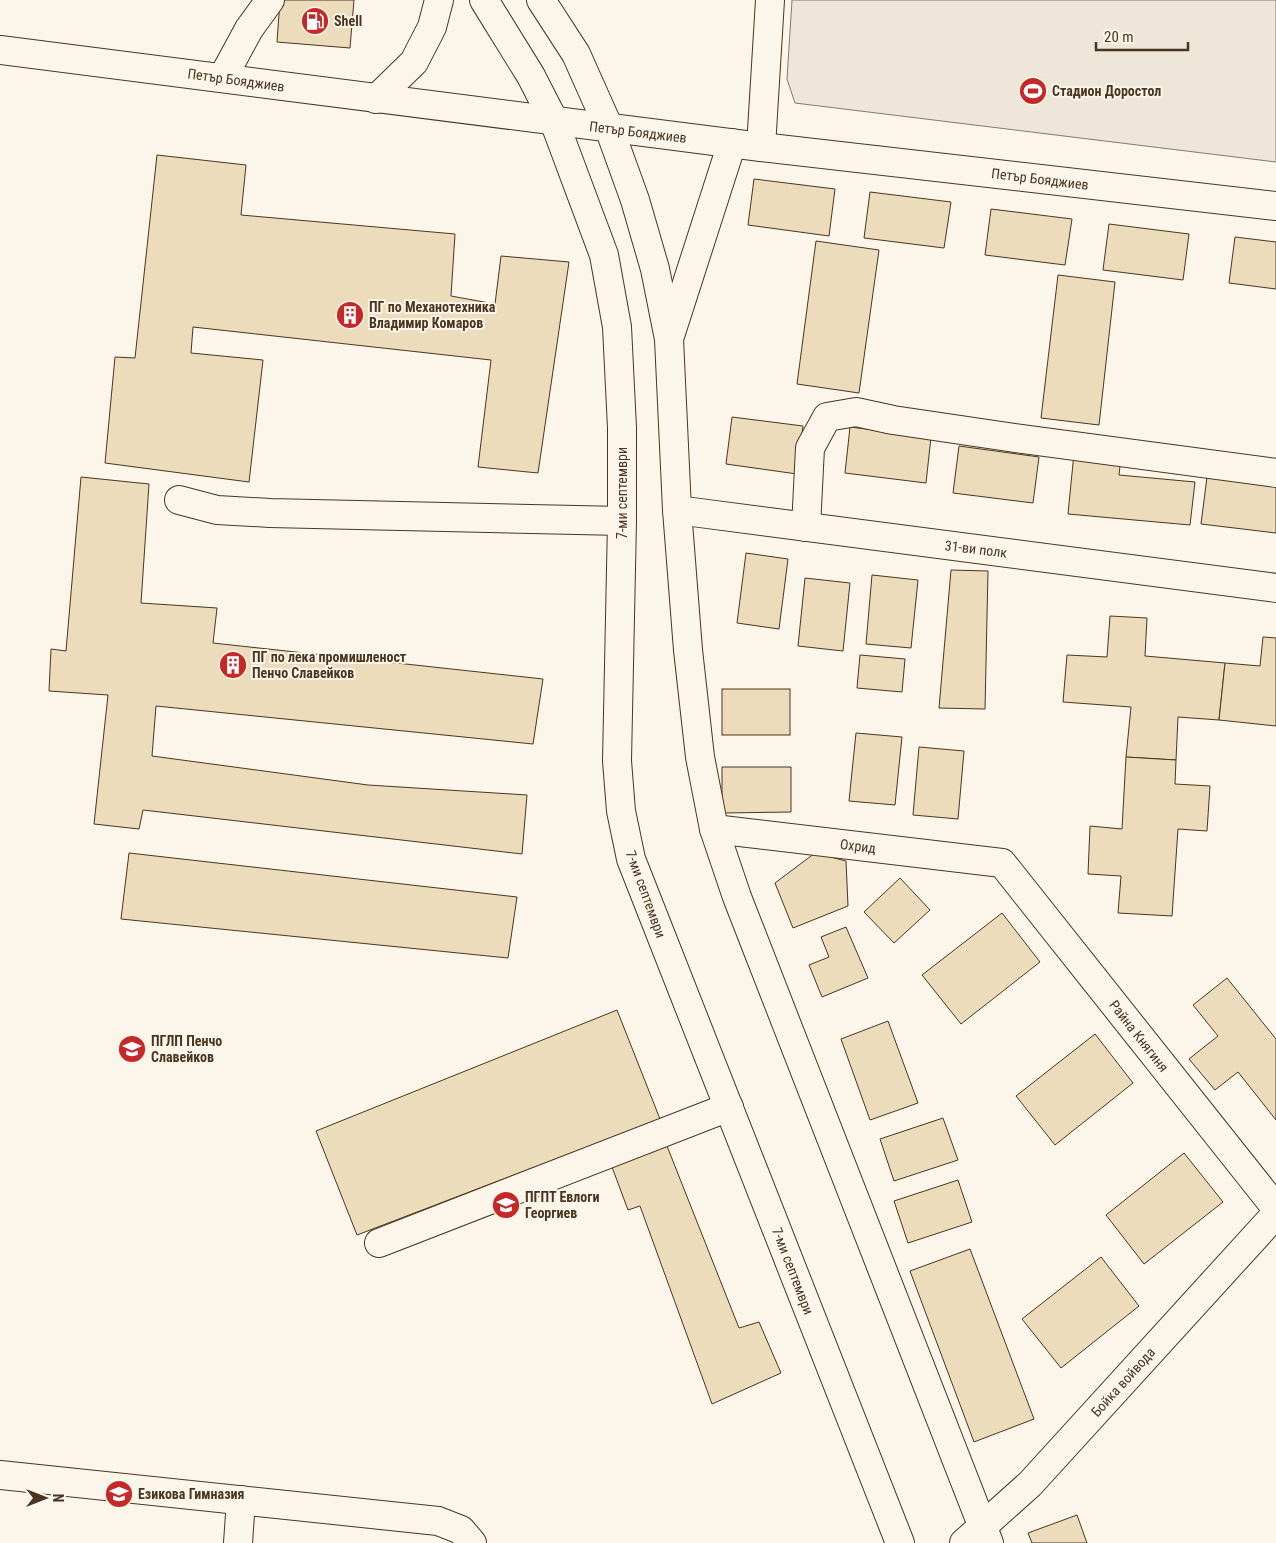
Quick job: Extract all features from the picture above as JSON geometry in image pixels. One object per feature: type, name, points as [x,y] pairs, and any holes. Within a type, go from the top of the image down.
[{"type":"street","points":[[223,77],[249,29],[270,0]]},
{"type":"street","points":[[376,99],[414,62],[432,27],[439,0]]},
{"type":"street","name":"7-ми септември","points":[[484,0],[531,76],[554,121],[578,180],[604,255],[614,309],[617,327],[622,428],[617,761],[621,811],[632,859],[900,1543]]},
{"type":"street","points":[[541,0],[576,54],[610,128],[635,200],[655,269],[669,339],[677,510],[695,708],[700,757],[714,828],[737,897],[978,1538]]},
{"type":"street","points":[[761,147],[770,0]]},
{"type":"street","name":"Петър Бояджиев","points":[[0,50],[761,147],[1276,206]]},
{"type":"street","points":[[669,339],[732,143]]},
{"type":"street","points":[[806,527],[810,448],[828,417],[856,412],[893,420],[1015,438],[1276,473]]},
{"type":"street","points":[[179,500],[217,510],[270,513],[622,521]]},
{"type":"street","name":"31-ви полк","points":[[677,510],[1276,588]]},
{"type":"street","name":"Охрид","points":[[714,828],[1002,863]]},
{"type":"street","name":"Райна Княгиня","points":[[1002,863],[1276,1208]]},
{"type":"street","points":[[379,1243],[729,1107]]},
{"type":"street","name":"Бойка войвода","points":[[978,1538],[1030,1484],[1276,1214]]},
{"type":"street","points":[[0,1475],[438,1521],[461,1530],[472,1543]]},
{"type":"street","points":[[238,1543],[241,1500]]},
{"type":"shaded area","name":"Стадион Доростол","points":[[792,0],[1276,0],[1276,162],[795,103],[787,79]]},
{"type":"building","name":"Shell","points":[[280,0],[354,0],[350,48],[277,42]]},
{"type":"building","name":"ПГ по Механотехника Владимир Комаров","points":[[157,155],[246,165],[241,215],[455,234],[451,296],[495,304],[501,256],[569,262],[538,473],[478,467],[491,360],[193,327],[191,353],[263,360],[249,482],[105,463],[115,357],[135,358]]},
{"type":"building","points":[[754,179],[835,189],[829,236],[748,225]]},
{"type":"building","points":[[870,192],[951,202],[944,248],[864,238]]},
{"type":"building","points":[[991,209],[1072,219],[1065,265],[985,255]]},
{"type":"building","points":[[1109,224],[1189,234],[1183,280],[1103,270]]},
{"type":"building","points":[[1235,237],[1276,242],[1276,289],[1229,283]]},
{"type":"building","points":[[816,241],[879,250],[859,393],[797,384]]},
{"type":"building","points":[[1058,275],[1115,282],[1099,425],[1041,418]]},
{"type":"building","points":[[732,417],[803,426],[797,474],[726,464]]},
{"type":"building","points":[[850,427],[931,437],[926,483],[845,473]]},
{"type":"building","points":[[959,446],[1039,457],[1033,503],[953,493]]},
{"type":"building","points":[[1074,453],[1121,457],[1119,475],[1195,482],[1190,525],[1068,514]]},
{"type":"building","name":"ПГ по лека промишленост Пенчо Славейков","points":[[81,477],[149,484],[141,603],[217,608],[213,643],[543,679],[533,744],[156,706],[152,756],[368,785],[527,795],[522,854],[143,810],[139,829],[94,824],[108,695],[49,691],[51,649],[66,651]]},
{"type":"building","points":[[1207,477],[1276,486],[1276,533],[1201,524]]},
{"type":"building","points":[[746,553],[788,559],[779,629],[737,623]]},
{"type":"building","points":[[951,570],[988,571],[985,709],[939,708]]},
{"type":"building","points":[[872,575],[918,580],[911,648],[866,644]]},
{"type":"building","points":[[805,578],[850,583],[843,651],[798,646]]},
{"type":"building","points":[[1110,616],[1147,618],[1145,656],[1225,663],[1219,720],[1178,717],[1176,760],[1126,757],[1131,707],[1063,702],[1067,655],[1107,657]]},
{"type":"building","points":[[1263,637],[1276,638],[1276,726],[1219,720],[1225,663],[1260,666]]},
{"type":"building","points":[[860,655],[905,659],[902,692],[857,688]]},
{"type":"building","points":[[722,689],[790,689],[790,735],[722,735]]},
{"type":"building","points":[[856,733],[902,737],[895,805],[849,801]]},
{"type":"building","points":[[919,747],[964,751],[958,819],[913,815]]},
{"type":"building","points":[[1126,757],[1176,760],[1175,784],[1210,786],[1207,831],[1178,829],[1172,916],[1118,913],[1121,876],[1088,874],[1090,826],[1122,829]]},
{"type":"building","points":[[722,767],[791,767],[791,812],[722,813]]},
{"type":"building","points":[[129,853],[517,897],[508,958],[121,919]]},
{"type":"building","points":[[815,853],[846,861],[848,906],[793,928],[775,883]]},
{"type":"building","points":[[900,878],[930,910],[894,943],[864,912]]},
{"type":"building","points":[[1002,913],[1040,962],[961,1024],[922,975]]},
{"type":"building","points":[[846,927],[868,978],[822,997],[809,965],[829,957],[821,937]]},
{"type":"building","points":[[1227,978],[1276,1039],[1276,1120],[1238,1072],[1215,1090],[1189,1059],[1218,1036],[1193,1005]]},
{"type":"building","points":[[617,1010],[660,1119],[357,1235],[316,1131]]},
{"type":"building","points":[[888,1021],[918,1103],[870,1120],[841,1039]]},
{"type":"building","points":[[1095,1034],[1133,1083],[1055,1145],[1016,1096]]},
{"type":"building","points":[[943,1118],[958,1160],[894,1181],[880,1139]]},
{"type":"building","points":[[667,1146],[739,1328],[759,1322],[781,1373],[712,1404],[640,1206],[628,1210],[612,1167]]},
{"type":"building","points":[[1184,1153],[1223,1202],[1144,1264],[1106,1215]]},
{"type":"building","points":[[958,1180],[972,1222],[908,1243],[894,1201]]},
{"type":"building","points":[[970,1249],[1034,1419],[974,1442],[910,1271]]},
{"type":"building","points":[[1101,1257],[1139,1306],[1061,1368],[1022,1319]]},
{"type":"building","points":[[1077,1515],[1087,1543],[1032,1543],[1028,1533]]},
{"type":"place","name":"Shell","points":[[315,21]]},
{"type":"place","name":"Стадион Доростол","points":[[1033,91]]},
{"type":"place","name":"ПГ по Механотехника Владимир Комаров","points":[[350,315]]},
{"type":"place","name":"ПГ по лека промишленост Пенчо Славейков","points":[[233,665]]},
{"type":"place","name":"ПГЛП Пенчо Славейков","points":[[132,1049]]},
{"type":"place","name":"ПГПТ Евлоги Георгиев","points":[[506,1205]]},
{"type":"place","name":"Езикова Гимназия","points":[[119,1494]]}]
